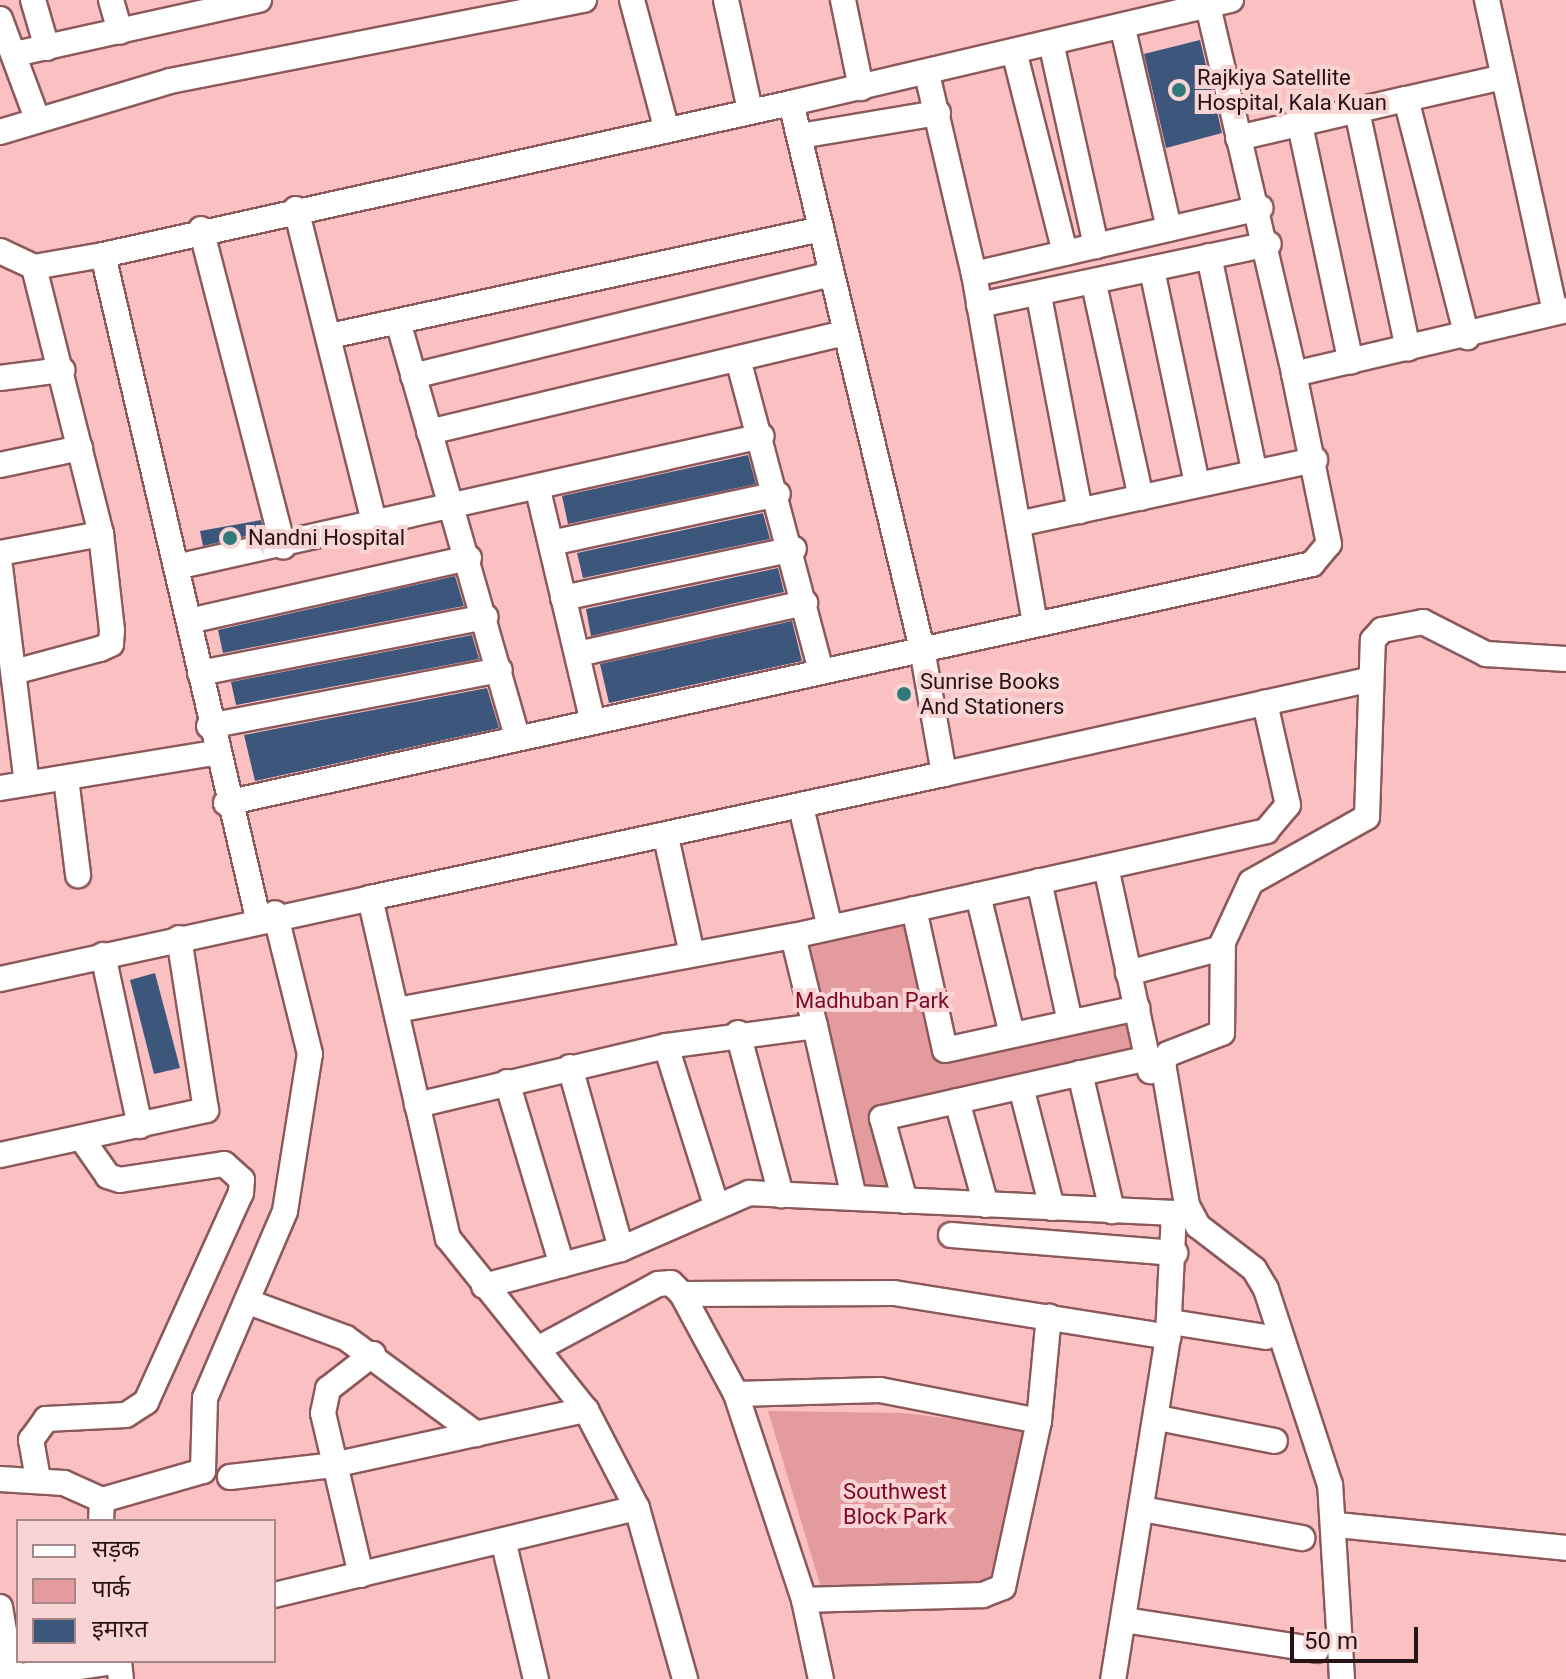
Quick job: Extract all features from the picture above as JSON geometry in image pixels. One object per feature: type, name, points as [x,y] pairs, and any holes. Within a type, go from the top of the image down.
[{"type":"street","points":[[33,0],[47,48]]},
{"type":"street","points":[[111,0],[120,32]]},
{"type":"street","points":[[15,54],[120,32],[170,10],[259,0]]},
{"type":"street","points":[[0,132],[36,116],[170,81],[538,4],[584,0]]},
{"type":"street","points":[[632,0],[666,127]]},
{"type":"street","points":[[726,0],[750,110]]},
{"type":"street","points":[[843,0],[861,88]]},
{"type":"street","points":[[1294,374],[1467,337],[1560,311],[1487,0]]},
{"type":"street","points":[[0,251],[34,267],[103,255],[201,229],[666,127],[1052,47],[1220,3],[1238,138],[1269,244],[1294,374],[1315,460],[1329,544],[1324,559],[922,649],[592,718],[226,803]]},
{"type":"street","points":[[0,19],[36,116]]},
{"type":"street","points":[[1123,29],[1169,229]]},
{"type":"street","points":[[1052,47],[1096,246]]},
{"type":"street","points":[[1015,55],[1065,253]]},
{"type":"street","points":[[927,74],[974,274],[1035,624]]},
{"type":"street","points":[[1238,138],[1504,77]]},
{"type":"street","points":[[1406,99],[1467,337]]},
{"type":"street","points":[[791,103],[843,333],[922,649],[944,774]]},
{"type":"street","points":[[1357,111],[1408,349]]},
{"type":"street","points":[[800,136],[938,113]]},
{"type":"street","points":[[1300,125],[1351,362]]},
{"type":"street","points":[[974,274],[1260,208]]},
{"type":"street","points":[[296,209],[375,526]]},
{"type":"street","points":[[201,229],[283,547]]},
{"type":"street","points":[[330,336],[399,325],[821,229]]},
{"type":"street","points":[[979,305],[1039,296],[1269,244]]},
{"type":"street","points":[[0,1479],[38,1479],[102,1511],[203,1471],[205,1398],[251,1303],[292,1183],[310,1070],[306,1023],[226,803],[189,621],[103,255]]},
{"type":"street","points":[[1209,256],[1254,470]]},
{"type":"street","points":[[14,672],[111,644],[101,534],[34,267]]},
{"type":"street","points":[[1152,270],[1197,483]]},
{"type":"street","points":[[413,376],[831,274]]},
{"type":"street","points":[[1094,284],[1141,498]]},
{"type":"street","points":[[1039,296],[1080,511]]},
{"type":"street","points":[[399,325],[486,617],[517,737]]},
{"type":"street","points":[[429,432],[843,333]]},
{"type":"street","points":[[738,359],[794,549],[820,668]]},
{"type":"street","points":[[0,378],[62,370]]},
{"type":"street","points":[[176,567],[453,511],[762,436]]},
{"type":"street","points":[[0,465],[80,448]]},
{"type":"street","points":[[1018,524],[1254,470],[1315,460]]},
{"type":"street","points":[[538,490],[592,718]]},
{"type":"street","points":[[551,543],[778,494]]},
{"type":"street","points":[[0,553],[101,534]]},
{"type":"street","points":[[563,598],[794,549]]},
{"type":"street","points":[[189,621],[469,558]]},
{"type":"street","points":[[0,567],[27,783]]},
{"type":"street","points":[[578,654],[805,603]]},
{"type":"street","points":[[200,673],[486,617]]},
{"type":"street","points":[[1342,1679],[1332,1587],[1337,1525],[1266,1289],[1254,1269],[1198,1226],[1181,1178],[1163,1063],[1168,1054],[1222,1033],[1222,948],[1251,882],[1367,817],[1373,640],[1405,623],[1441,626],[1466,649],[1486,654],[1566,659]]},
{"type":"street","points":[[209,726],[500,670]]},
{"type":"street","points":[[0,979],[266,915],[370,898],[666,837],[1371,679]]},
{"type":"street","points":[[397,1010],[691,950],[793,936],[1266,831],[1283,819],[1288,787],[1265,703]]},
{"type":"street","points":[[0,788],[214,753]]},
{"type":"street","points":[[66,778],[78,875]]},
{"type":"street","points":[[801,807],[830,928]]},
{"type":"street","points":[[666,837],[691,950]]},
{"type":"street","points":[[1106,867],[1148,1058],[1174,1213],[1175,1253],[1170,1329],[1158,1418],[1113,1679]]},
{"type":"street","points":[[1039,881],[1070,1022]]},
{"type":"street","points":[[978,895],[1012,1035]]},
{"type":"street","points":[[370,898],[448,1238],[484,1286],[541,1347],[586,1410],[637,1508],[685,1679]]},
{"type":"street","points":[[914,909],[945,1050],[1137,1008]]},
{"type":"street","points":[[793,936],[854,1198]]},
{"type":"street","points":[[0,1155],[140,1126],[209,1103],[179,938]]},
{"type":"street","points":[[1128,973],[1222,948]]},
{"type":"street","points":[[103,955],[140,1126]]},
{"type":"street","points":[[417,1105],[666,1046],[738,1033],[815,1026]]},
{"type":"street","points":[[738,1033],[781,1195]]},
{"type":"street","points":[[666,1046],[716,1205]]},
{"type":"street","points":[[905,1201],[882,1118],[1148,1058]]},
{"type":"street","points":[[570,1067],[621,1249]]},
{"type":"street","points":[[1080,1073],[1112,1211]]},
{"type":"street","points":[[507,1082],[562,1265]]},
{"type":"street","points":[[1021,1087],[1052,1208]]},
{"type":"street","points":[[957,1101],[986,1205]]},
{"type":"street","points":[[38,1479],[31,1440],[46,1419],[126,1415],[146,1402],[241,1193],[242,1180],[224,1164],[120,1180],[108,1176],[82,1139]]},
{"type":"street","points":[[484,1286],[621,1249],[749,1193],[1174,1213]]},
{"type":"street","points":[[951,1235],[1175,1253]]},
{"type":"street","points":[[541,1347],[658,1284],[671,1283],[682,1294],[736,1394],[804,1600],[821,1679]]},
{"type":"street","points":[[682,1294],[856,1290],[1049,1316],[1266,1337]]},
{"type":"street","points":[[251,1303],[373,1354],[476,1434]]},
{"type":"street","points":[[804,1600],[983,1595],[1003,1587],[1039,1421],[1049,1316]]},
{"type":"street","points":[[361,1575],[333,1465],[324,1397],[373,1354]]},
{"type":"street","points":[[736,1394],[880,1390],[1039,1421]]},
{"type":"street","points":[[230,1477],[333,1465],[586,1410]]},
{"type":"street","points":[[1158,1418],[1275,1441]]},
{"type":"street","points":[[276,1595],[504,1544],[637,1508]]},
{"type":"street","points":[[1142,1509],[1302,1538]]},
{"type":"street","points":[[1337,1525],[1566,1548]]},
{"type":"street","points":[[504,1544],[536,1679]]},
{"type":"street","points":[[0,1607],[8,1678],[106,1663]]},
{"type":"street","points":[[1124,1620],[1317,1650]]},
{"type":"green space","name":"Madhuban Park","points":[[914,909],[945,1050],[1137,1008],[1148,1058],[882,1117],[905,1201],[854,1198],[793,936]]},
{"type":"green space","name":"Southwest Block Park","points":[[768,1411],[903,1413],[1026,1428],[1010,1588],[825,1601]]},
{"type":"building","points":[[1200,40],[1222,133],[1166,148],[1144,54]]},
{"type":"building","points":[[748,455],[756,484],[568,524],[562,496]]},
{"type":"building","points":[[763,513],[770,539],[583,578],[577,553]]},
{"type":"building","points":[[261,520],[264,532],[203,546],[200,531]]},
{"type":"building","points":[[778,568],[784,592],[591,636],[586,609]]},
{"type":"building","points":[[455,576],[464,606],[223,653],[218,630]]},
{"type":"building","points":[[792,621],[802,661],[609,703],[600,664]]},
{"type":"building","points":[[472,635],[479,659],[236,705],[231,682]]},
{"type":"building","points":[[487,688],[499,728],[255,781],[244,735]]},
{"type":"building","points":[[155,973],[180,1068],[154,1074],[130,980]]},
{"type":"place","name":"Rajkiya Satellite Hospital, Kala Kuan","points":[[1179,90]]},
{"type":"place","name":"Nandni Hospital","points":[[230,538]]},
{"type":"place","name":"Sunrise Books And Stationers","points":[[904,694]]}]
